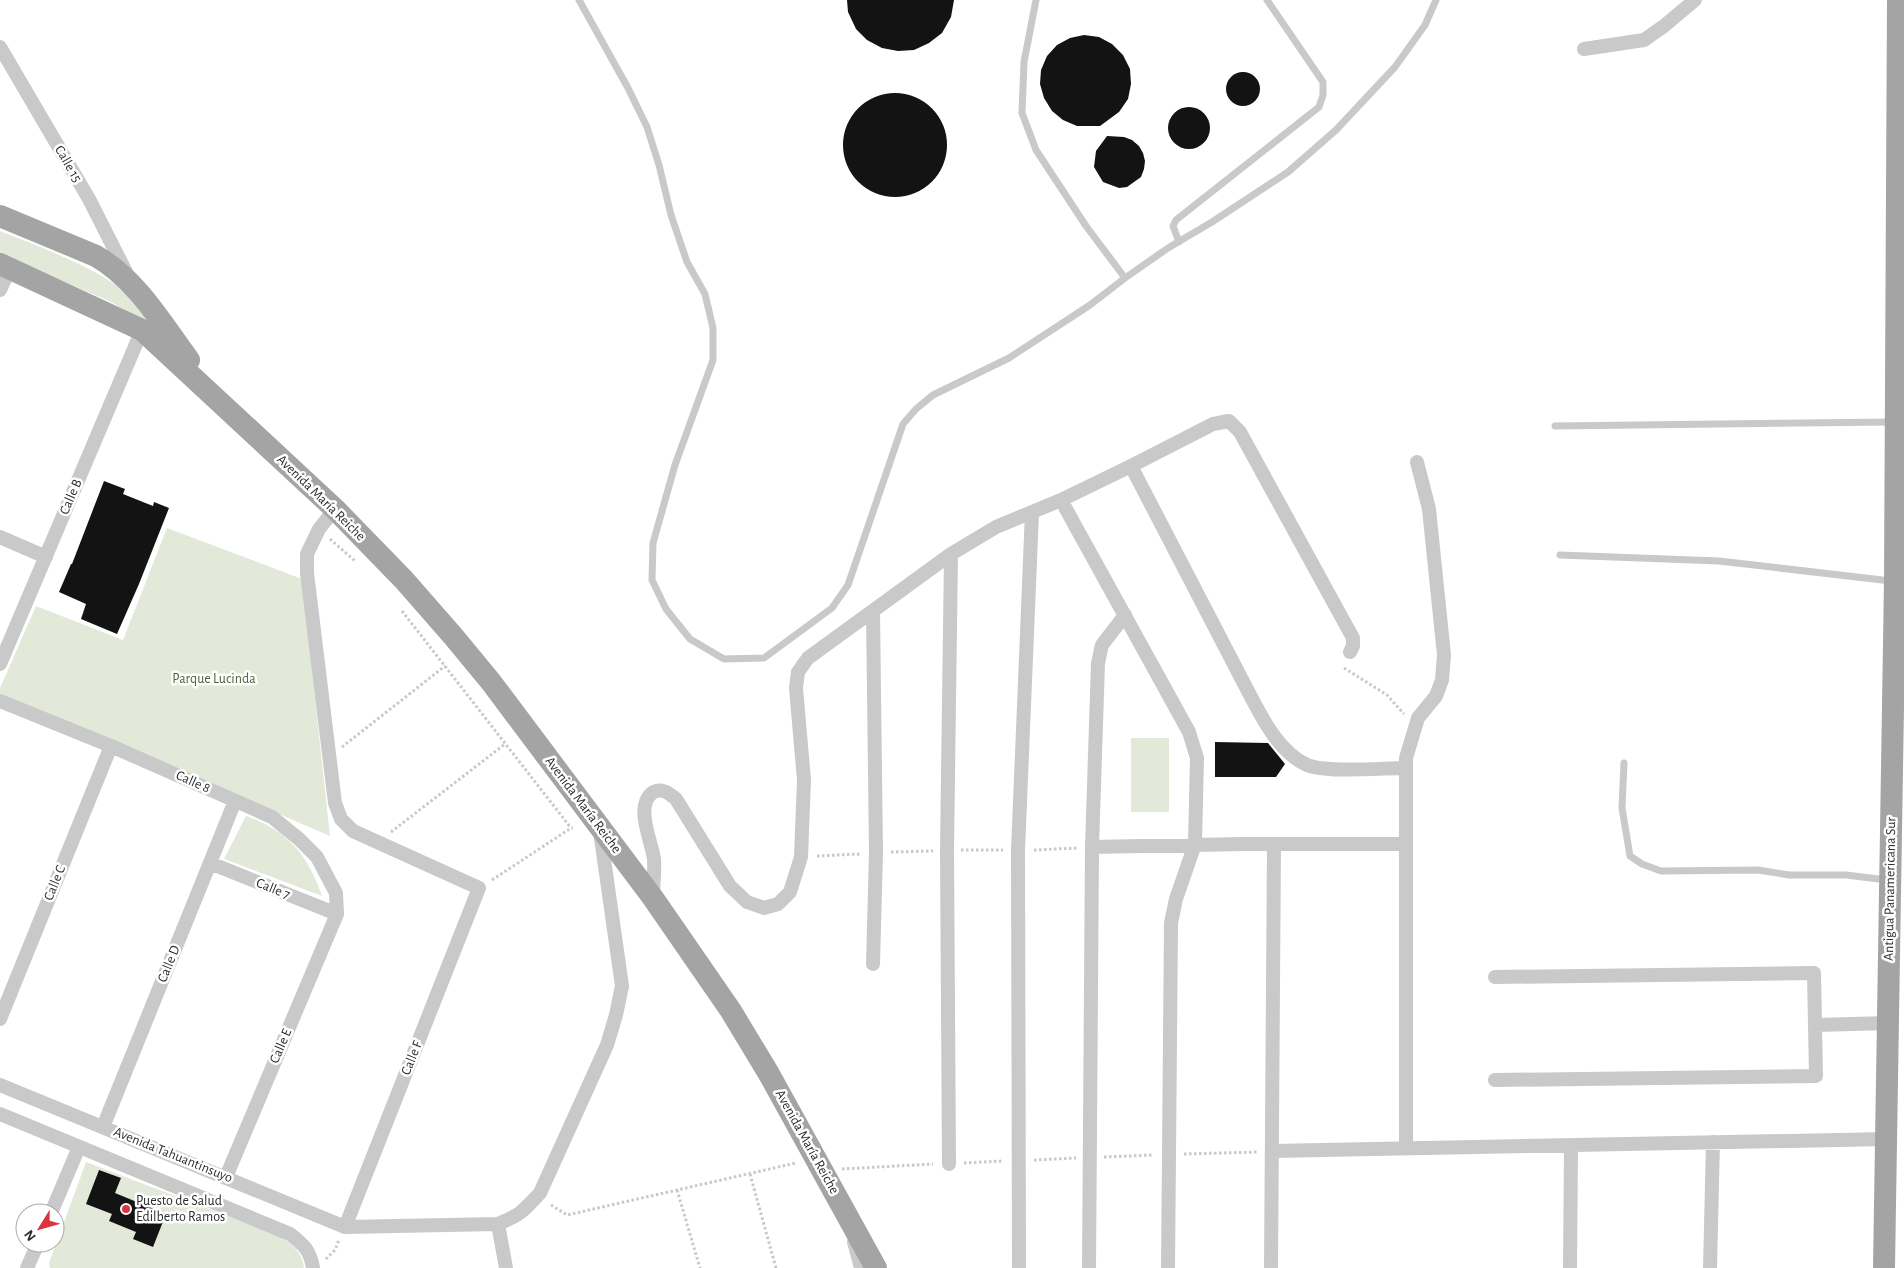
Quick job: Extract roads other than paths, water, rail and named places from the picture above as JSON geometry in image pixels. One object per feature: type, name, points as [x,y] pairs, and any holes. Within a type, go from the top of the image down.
[{"type":"main road","name":"Antigua Panamericana Sur","points":[[1884,1268],[1895,581],[1898,0]]},
{"type":"main road","name":"Avenida María Reiche","points":[[0,216],[96,256],[132,284],[217,399]]},
{"type":"main road","name":"Avenida María Reiche","points":[[5,266],[142,330],[335,509],[404,580],[491,682],[600,831],[653,898],[731,1011],[769,1074],[876,1268]]},
{"type":"street","points":[[1584,48],[1644,40],[1695,0]]},
{"type":"street","name":"Calle 15","points":[[0,47],[89,199],[132,284]]},
{"type":"street","points":[[0,290],[5,266]]},
{"type":"street","name":"Calle B","points":[[0,664],[142,330]]},
{"type":"street","points":[[653,898],[654,860],[643,809],[647,798],[655,791],[665,791],[676,799],[730,886],[747,902],[764,908],[778,904],[790,892],[801,857],[804,780],[796,688],[798,672],[808,658],[951,554],[996,527],[1061,500],[1214,424],[1229,422],[1240,432],[1353,638],[1353,646],[1350,652]]},
{"type":"street","points":[[1406,1148],[1406,758],[1418,718],[1436,696],[1442,680],[1444,655],[1429,510],[1417,462]]},
{"type":"street","points":[[1131,466],[1250,695],[1266,724],[1278,740],[1293,756],[1307,765],[1321,769],[1406,768]]},
{"type":"street","points":[[1061,500],[1189,732],[1197,758],[1195,844],[1176,899],[1171,923],[1168,1268]]},
{"type":"street","name":"Calle F","points":[[335,509],[319,529],[307,554],[307,573],[335,803],[341,819],[353,831],[479,888],[345,1227]]},
{"type":"street","points":[[1019,1268],[1018,850],[1032,512]]},
{"type":"street","points":[[0,537],[46,557]]},
{"type":"street","points":[[949,1164],[946,850],[951,554]]},
{"type":"street","points":[[873,612],[876,853],[873,964]]},
{"type":"street","points":[[1089,1268],[1092,847],[1098,663],[1102,645],[1125,615]]},
{"type":"street","name":"Calle 8","points":[[0,702],[111,746],[272,816],[300,839],[317,857],[336,893],[337,914]]},
{"type":"street","name":"Calle C","points":[[0,1019],[111,746]]},
{"type":"street","name":"Calle D","points":[[103,1127],[235,800]]},
{"type":"street","points":[[345,1227],[498,1224],[520,1214],[531,1205],[540,1193],[607,1045],[622,986],[600,831]]},
{"type":"street","points":[[1092,847],[1195,844],[1406,844]]},
{"type":"street","points":[[1271,1268],[1274,844]]},
{"type":"street","name":"Calle 7","points":[[210,863],[337,914]]},
{"type":"street","name":"Calle E","points":[[226,1177],[337,914]]},
{"type":"street","points":[[1495,978],[1814,973],[1816,1076],[1495,1080]]},
{"type":"street","points":[[1815,1026],[1889,1024]]},
{"type":"street","name":"Avenida Tahuantinsuyo","points":[[0,1085],[345,1227]]},
{"type":"street","name":"Avenida Tahuantinsuyo","points":[[0,1114],[290,1234],[305,1246],[318,1265]]},
{"type":"street","points":[[1272,1151],[1887,1139]]},
{"type":"street","points":[[1710,1268],[1713,1142]]},
{"type":"street","points":[[1570,1268],[1571,1145]]},
{"type":"street","points":[[55,1203],[79,1148]]},
{"type":"street","points":[[848,1218],[861,1268]]},
{"type":"street","points":[[498,1224],[506,1268]]},
{"type":"street","points":[[27,1268],[34,1253]]},
{"type":"lane","points":[[579,0],[628,88],[647,127],[659,165],[671,215],[687,262],[705,294],[713,328],[713,360],[675,465],[653,544],[652,580],[666,609],[690,639],[724,659],[764,658],[832,608],[848,585],[903,424],[916,410],[933,395],[1009,358],[1090,305],[1125,278],[1178,242],[1288,172],[1336,130],[1395,66],[1425,25],[1436,0]]},
{"type":"lane","points":[[1036,0],[1024,62],[1022,113],[1036,150],[1086,226],[1125,278]]},
{"type":"lane","points":[[1178,242],[1172,226],[1176,220],[1319,107],[1323,95],[1322,82],[1267,0]]},
{"type":"lane","points":[[1556,426],[1895,422]]},
{"type":"lane","points":[[1560,555],[1719,560],[1895,581]]},
{"type":"lane","points":[[1624,763],[1622,808],[1625,830],[1630,856],[1642,864],[1661,870],[1758,870],[1789,875],[1846,875],[1890,880]]},
{"type":"place","name":"Puesto de Salud Edilberto Ramos","points":[[126,1209]]},
{"type":"park label","name":"Parque Lucinda","points":[[214,679]]}]
